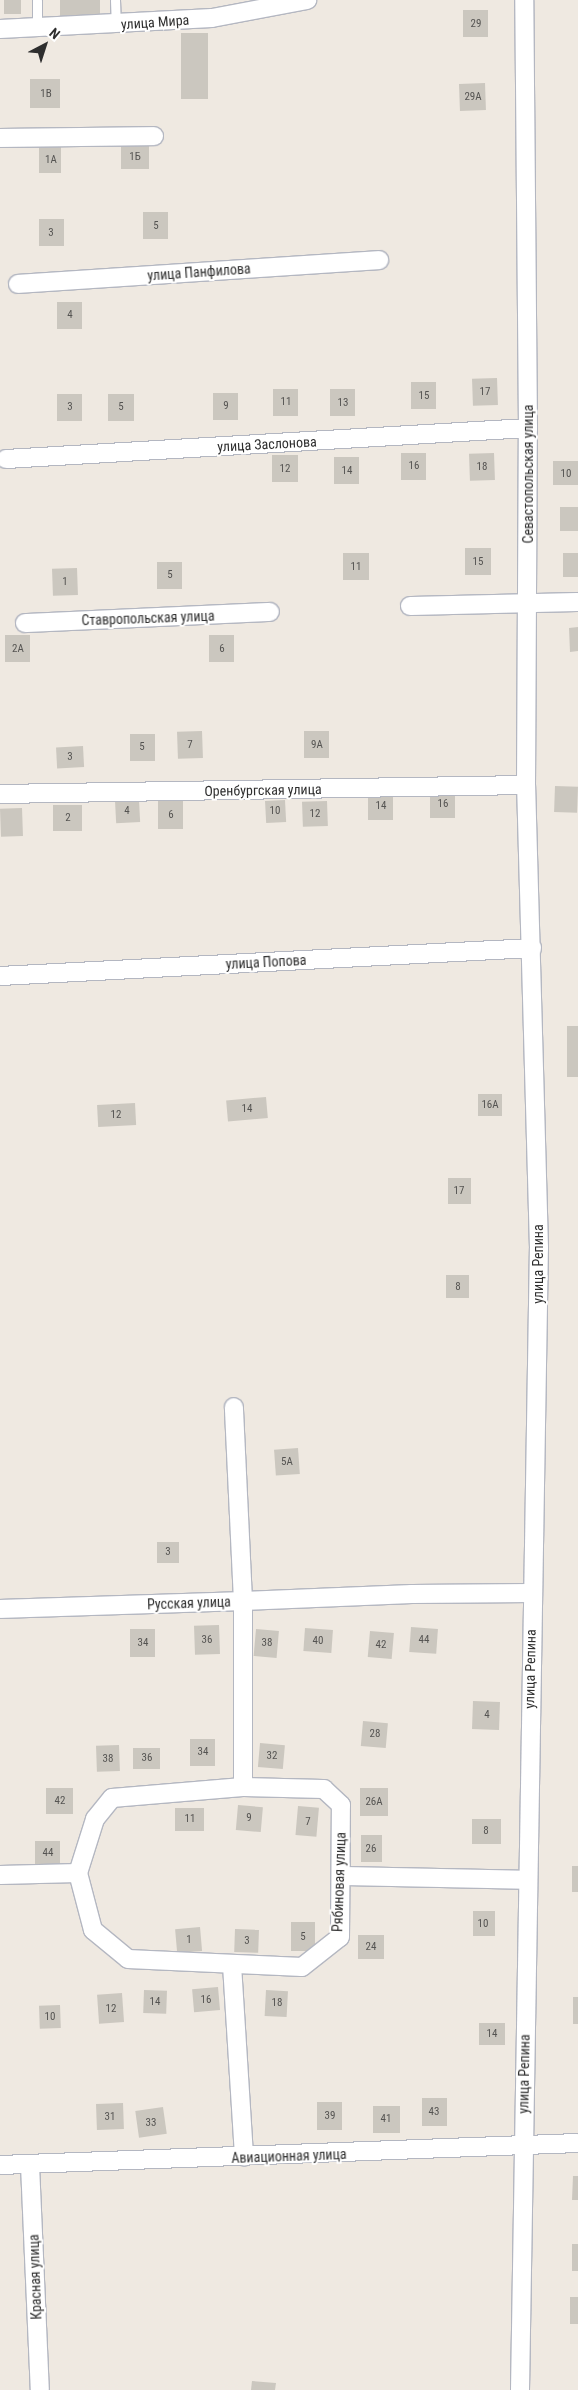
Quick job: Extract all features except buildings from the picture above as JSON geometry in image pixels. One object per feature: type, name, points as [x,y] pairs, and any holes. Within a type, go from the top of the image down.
[{"type":"street","name":"улица Мира","points":[[0,29],[116,25],[212,18],[307,0]]},
{"type":"street","name":"Севастопольская улица","points":[[524,0],[528,428],[526,785],[532,948]]},
{"type":"street","points":[[0,138],[154,136]]},
{"type":"street","name":"улица Панфилова","points":[[18,284],[379,260]]},
{"type":"street","name":"улица Заслонова","points":[[6,460],[528,428]]},
{"type":"street","points":[[410,606],[527,600],[578,602]]},
{"type":"street","name":"Ставропольская улица","points":[[25,623],[270,612]]},
{"type":"street","name":"Оренбургская улица","points":[[0,794],[526,785]]},
{"type":"street","name":"улица Попова","points":[[0,976],[532,948]]},
{"type":"street","name":"улица Репина","points":[[520,2390],[531,1593],[539,1248],[532,948]]},
{"type":"street","name":"Русская улица","points":[[0,1609],[243,1601],[234,1407]]},
{"type":"street","points":[[243,1787],[243,1601],[412,1594],[531,1593]]},
{"type":"street","name":"Рябиновая улица","points":[[243,1787],[324,1789],[341,1805],[340,1936],[302,1967],[232,1965],[128,1958],[93,1930],[78,1873],[95,1819],[112,1798],[243,1787]]},
{"type":"street","points":[[0,1875],[78,1873]]},
{"type":"street","points":[[341,1876],[527,1880]]},
{"type":"street","points":[[232,1965],[244,2157]]},
{"type":"street","name":"Авиационная улица","points":[[0,2165],[522,2148],[578,2143]]},
{"type":"street","name":"Красная улица","points":[[30,2164],[40,2390]]},
{"type":"lane","points":[[37,0],[37,29]]},
{"type":"lane","points":[[115,0],[116,25]]}]
